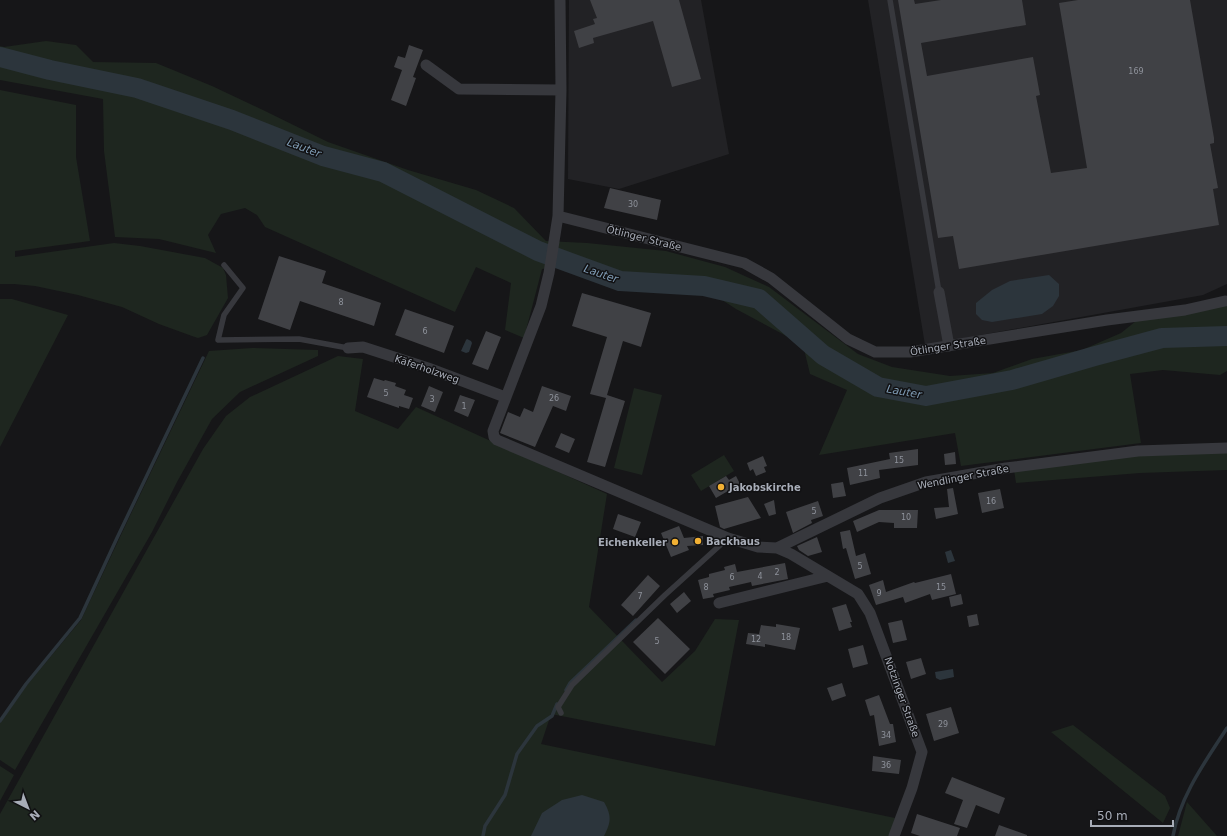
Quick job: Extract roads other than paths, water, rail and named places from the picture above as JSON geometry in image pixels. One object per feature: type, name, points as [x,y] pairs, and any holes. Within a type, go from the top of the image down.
[{"type":"street","points":[[560,0],[558,216],[550,274],[541,306],[493,431],[494,437],[497,440],[728,538],[758,547],[777,548]]},
{"type":"street","points":[[426,65],[459,88],[560,90]]},
{"type":"street","name":"Ötlinger Straße","points":[[558,216],[744,263],[771,278],[848,339],[875,352],[910,352],[1106,320],[1185,310],[1225,301]]},
{"type":"street","points":[[939,292],[949,346]]},
{"type":"street","name":"Käferholzweg","points":[[348,348],[363,347],[370,349],[428,368],[505,397]]},
{"type":"street","name":"Wendlinger Straße","points":[[777,548],[880,498],[926,482],[1006,468],[1138,451],[1227,448]]},
{"type":"street","name":"Notzinger Straße","points":[[777,548],[791,554],[858,594],[870,613],[922,752],[912,788],[894,836]]},
{"type":"street","points":[[719,603],[828,576]]},
{"type":"lane","points":[[890,0],[939,292]]},
{"type":"lane","points":[[224,265],[243,288],[224,315],[218,340],[299,339],[348,348]]},
{"type":"lane","points":[[561,713],[558,707],[572,685],[671,590],[728,538]]},
{"type":"waterway","name":"Lauter","points":[[0,57],[50,70],[137,88],[232,120],[323,156],[383,172],[538,251],[620,281],[704,286],[759,299],[823,355],[878,387],[926,396],[1012,380],[1162,338],[1227,336]]},
{"type":"waterway","points":[[0,721],[26,684],[80,618],[203,358]]},
{"type":"waterway","points":[[566,690],[570,683],[636,620]]},
{"type":"waterway","points":[[483,836],[485,826],[505,795],[517,754],[537,726],[552,716],[557,704]]},
{"type":"waterway","points":[[1173,836],[1176,821],[1187,793],[1227,728]]},
{"type":"place","name":"Jakobskirche","points":[[721,487]]},
{"type":"place","name":"Backhaus","points":[[698,541]]},
{"type":"place","name":"Eichenkeller","points":[[675,542]]}]
